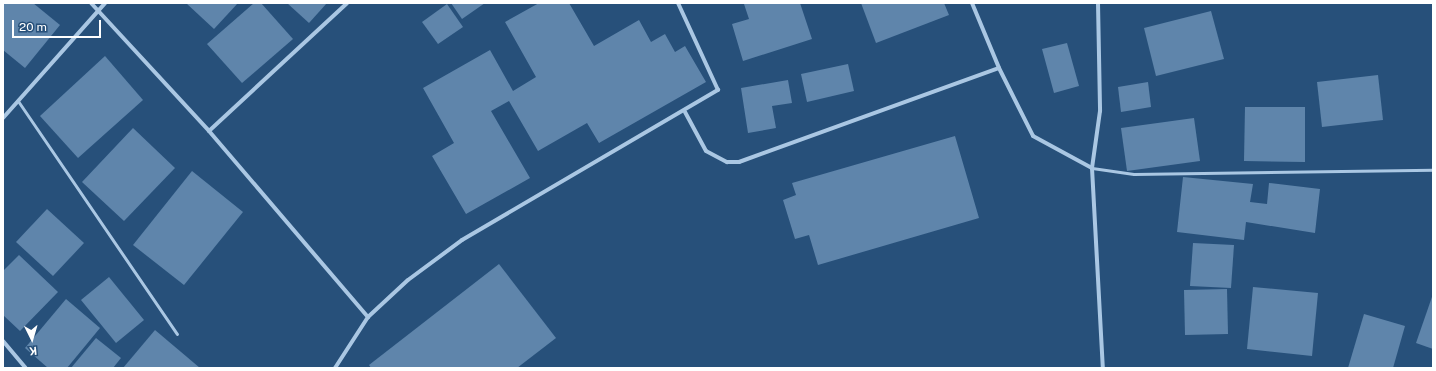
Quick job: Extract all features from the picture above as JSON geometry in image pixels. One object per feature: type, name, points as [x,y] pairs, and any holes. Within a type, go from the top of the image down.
[{"type":"street","points":[[91,3],[209,131],[368,317]]},
{"type":"street","points":[[3,118],[105,3]]},
{"type":"street","points":[[209,131],[347,3]]},
{"type":"street","points":[[335,368],[368,317],[408,280],[462,240],[685,112],[718,90],[678,3]]},
{"type":"street","points":[[972,3],[999,68],[1033,136],[1092,168]]},
{"type":"street","points":[[1098,3],[1100,111],[1092,168],[1103,368]]},
{"type":"street","points":[[685,112],[706,151],[716,158],[739,162],[999,68]]},
{"type":"street","points":[[3,341],[26,368]]},
{"type":"lane","points":[[18,101],[178,334]]},
{"type":"lane","points":[[1092,168],[1134,174],[1433,170]]},
{"type":"building","points":[[3,3],[33,3],[60,25],[25,68],[3,50]]},
{"type":"building","points":[[186,3],[238,3],[214,29]]},
{"type":"building","points":[[254,3],[261,3],[293,39],[242,83],[207,44]]},
{"type":"building","points":[[287,3],[327,3],[309,23]]},
{"type":"building","points":[[451,3],[485,3],[462,19]]},
{"type":"building","points":[[539,3],[569,3],[594,46],[639,20],[651,42],[665,34],[675,52],[685,46],[706,82],[599,143],[587,123],[538,151],[509,101],[491,111],[530,178],[466,214],[432,156],[454,143],[423,88],[490,50],[513,91],[536,77],[505,22]]},
{"type":"building","points":[[800,3],[812,39],[743,61],[732,24],[749,19],[744,4]]},
{"type":"building","points":[[861,3],[944,3],[949,15],[876,43]]},
{"type":"building","points":[[447,4],[463,27],[438,44],[422,22]]},
{"type":"building","points":[[1211,11],[1224,59],[1156,76],[1144,28]]},
{"type":"building","points":[[1067,43],[1079,86],[1054,93],[1042,49]]},
{"type":"building","points":[[105,56],[143,100],[78,158],[40,116]]},
{"type":"building","points":[[848,64],[854,91],[807,102],[801,74]]},
{"type":"building","points":[[1378,75],[1383,120],[1322,127],[1317,82]]},
{"type":"building","points":[[788,80],[792,103],[772,106],[776,128],[748,133],[741,88]]},
{"type":"building","points":[[1148,82],[1151,107],[1121,112],[1118,87]]},
{"type":"building","points":[[1245,107],[1305,107],[1305,162],[1244,161]]},
{"type":"building","points":[[1194,118],[1200,161],[1127,171],[1121,128]]},
{"type":"building","points":[[133,128],[175,168],[124,221],[82,182]]},
{"type":"building","points":[[955,136],[979,218],[818,265],[809,235],[795,239],[783,200],[796,195],[792,183]]},
{"type":"building","points":[[192,171],[243,212],[184,285],[133,245]]},
{"type":"building","points":[[1183,177],[1253,184],[1250,202],[1267,204],[1269,183],[1320,189],[1315,233],[1246,222],[1244,240],[1177,232]]},
{"type":"building","points":[[47,209],[84,243],[53,276],[16,242]]},
{"type":"building","points":[[1193,243],[1234,245],[1231,288],[1190,286]]},
{"type":"building","points":[[19,255],[58,292],[20,331],[3,315],[3,271]]},
{"type":"building","points":[[499,264],[556,338],[517,368],[371,368],[369,365]]},
{"type":"building","points":[[109,277],[144,320],[116,343],[81,300]]},
{"type":"building","points":[[1253,287],[1318,293],[1312,356],[1247,349]]},
{"type":"building","points":[[1227,289],[1228,334],[1185,335],[1184,290]]},
{"type":"building","points":[[1433,294],[1433,349],[1416,343]]},
{"type":"building","points":[[66,299],[100,328],[67,368],[48,368],[25,348]]},
{"type":"building","points":[[1364,314],[1405,326],[1393,368],[1348,368]]},
{"type":"building","points":[[155,330],[200,368],[123,368]]},
{"type":"building","points":[[96,338],[121,358],[113,368],[71,368]]}]
